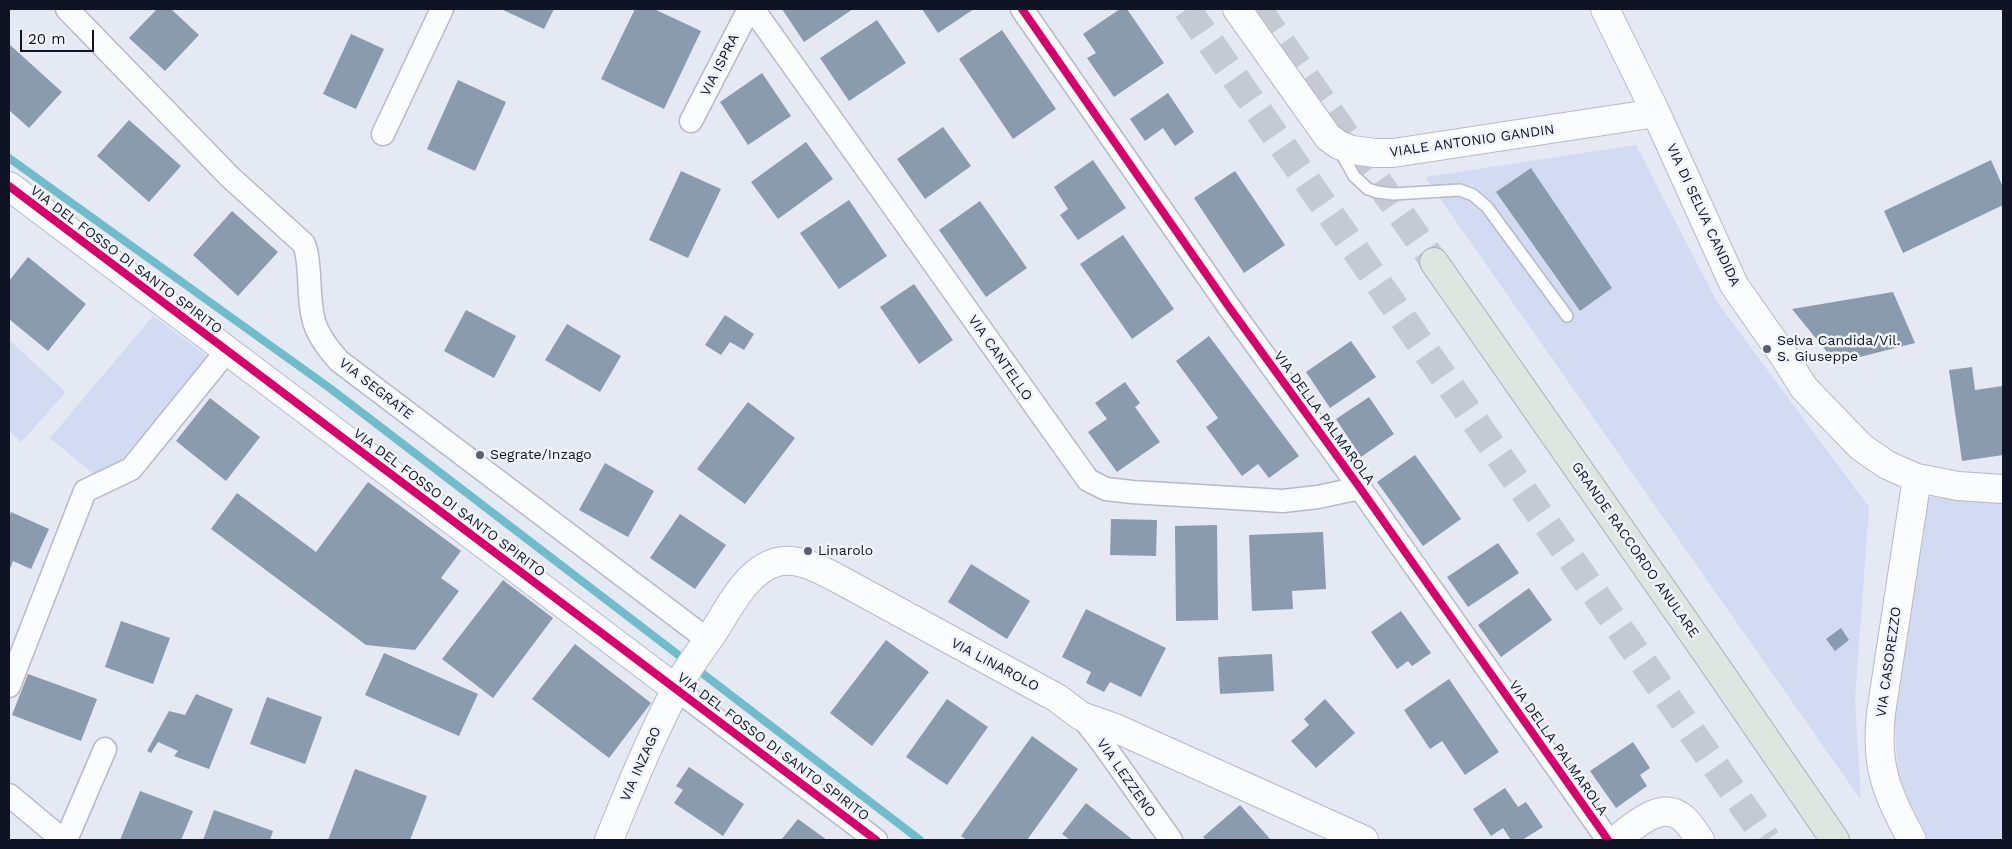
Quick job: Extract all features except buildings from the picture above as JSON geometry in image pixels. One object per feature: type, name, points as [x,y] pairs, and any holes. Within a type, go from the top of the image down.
[{"type":"highway","name":"GRANDE RACCORDO ANULARE","points":[[1434,262],[1835,840]]},
{"type":"street","name":"VIA SEGRATE","points":[[67,9],[230,177],[304,244],[308,259],[311,316],[320,338],[339,361],[708,640]]},
{"type":"street","points":[[383,134],[442,9]]},
{"type":"street","name":"VIA ISPRA","points":[[691,121],[749,9]]},
{"type":"street","name":"VIA CANTELLO","points":[[753,9],[1088,480],[1106,489],[1126,492],[1283,501],[1318,498],[1360,488]]},
{"type":"street","name":"VIA DELLA PALMAROLA","points":[[1022,9],[1229,307],[1360,488],[1608,840]]},
{"type":"street","name":"VIALE ANTONIO GANDIN","points":[[1237,9],[1328,138],[1344,147],[1363,152],[1393,153],[1656,113]]},
{"type":"street","name":"VIA DI SELVA CANDIDA","points":[[1605,9],[1656,113],[1734,285],[1786,358],[1804,388],[1861,447],[1887,465],[1917,478],[1958,486],[2003,489]]},
{"type":"street","name":"VIA DEL FOSSO DI SANTO SPIRITO","points":[[9,186],[226,352],[876,840]]},
{"type":"street","points":[[9,686],[85,491],[131,469],[226,352]]},
{"type":"street","name":"VIA CASOREZZO","points":[[1912,840],[1886,788],[1880,765],[1879,746],[1881,713],[1917,478]]},
{"type":"street","name":"VIA LINAROLO","points":[[676,689],[738,595],[757,573],[777,562],[794,562],[812,566],[835,577],[1057,698],[1081,716],[1115,728],[1364,840]]},
{"type":"street","name":"VIA INZAGO","points":[[609,840],[640,765],[676,689]]},
{"type":"street","name":"VIA LEZZENO","points":[[1081,716],[1171,840]]},
{"type":"street","points":[[9,795],[65,840],[105,749]]},
{"type":"street","points":[[1616,840],[1648,817],[1671,812],[1682,817],[1700,840]]},
{"type":"lane","points":[[1334,142],[1354,176],[1368,189],[1385,194],[1460,190],[1473,195],[1487,206],[1567,316]]},
{"type":"shaded area","points":[[1636,145],[1717,302],[1869,507],[1855,700],[1861,800],[1425,177]]},
{"type":"shaded area","points":[[153,316],[207,356],[103,482],[50,438]]},
{"type":"shaded area","points":[[9,340],[66,392],[21,442],[9,431]]},
{"type":"shaded area","points":[[1922,496],[2003,502],[2003,840],[1929,840],[1898,779],[1894,713]]},
{"type":"waterway","points":[[9,158],[331,389],[920,840]]},
{"type":"tunnel","points":[[1187,9],[1767,840]]},
{"type":"tunnel","points":[[1258,9],[1434,262]]},
{"type":"cycle path","points":[[1022,9],[1229,307],[1360,488],[1608,840]]},
{"type":"cycle path","points":[[9,186],[876,840]]},
{"type":"place","name":"Selva Candida/Vil. S. Giuseppe","points":[[1767,349]]},
{"type":"place","name":"Segrate/Inzago","points":[[480,455]]},
{"type":"place","name":"Linarolo","points":[[808,551]]}]
